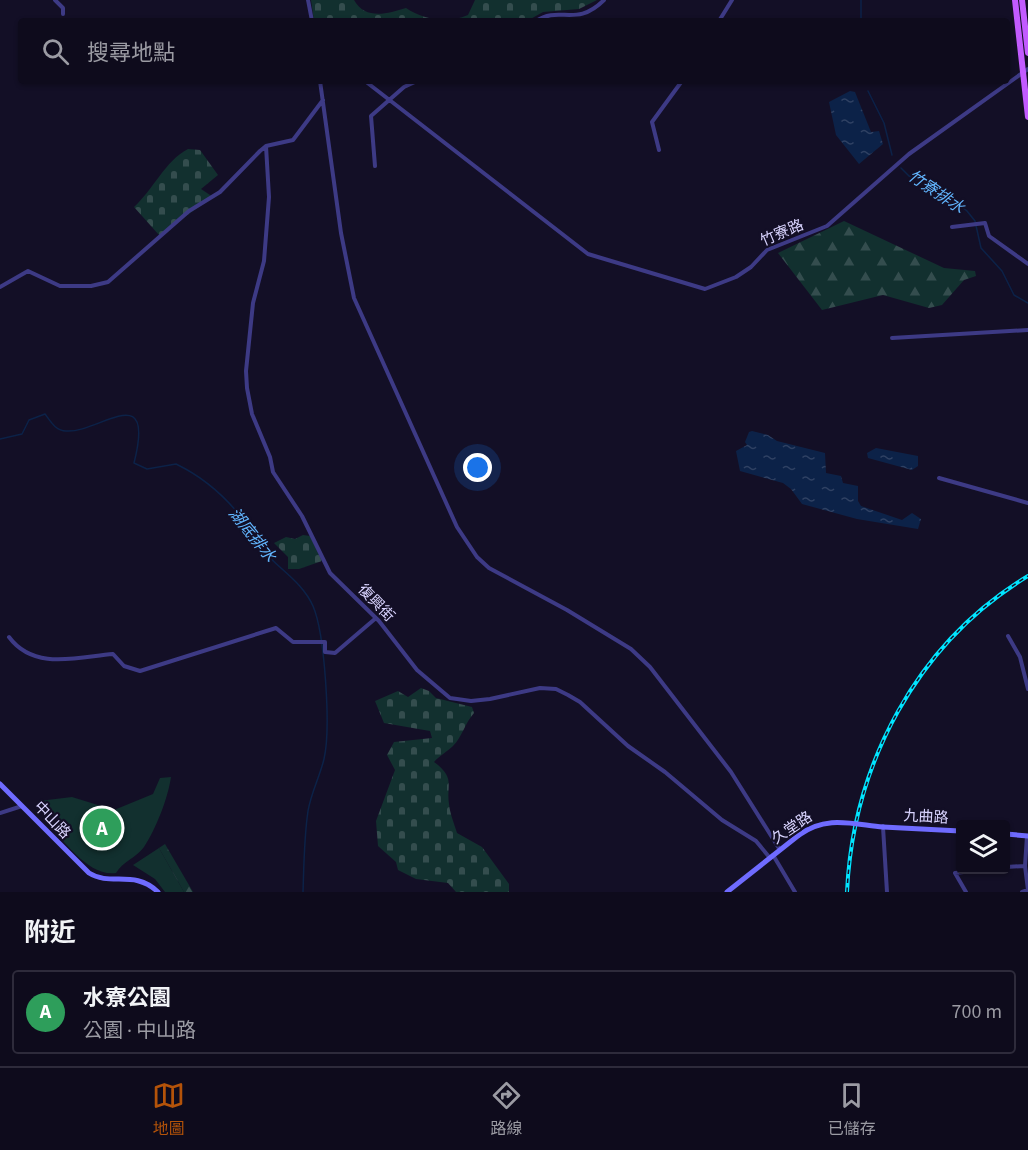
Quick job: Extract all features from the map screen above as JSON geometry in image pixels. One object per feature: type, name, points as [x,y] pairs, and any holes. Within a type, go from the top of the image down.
[{"type":"main road","points":[[1015,0],[1025,72],[1028,117]]},
{"type":"main road","points":[[1022,0],[1028,52]]},
{"type":"street","points":[[56,0],[63,8],[63,14]]},
{"type":"street","points":[[308,0],[311,18]]},
{"type":"street","points":[[541,18],[550,13],[565,16],[585,14],[604,0]]},
{"type":"street","points":[[721,18],[732,0]]},
{"type":"street","name":"竹寮路","points":[[1010,82],[1025,72]]},
{"type":"street","points":[[320,84],[340,233],[354,298],[457,527],[477,557],[489,568],[567,610],[631,649],[650,667],[731,772],[780,850]]},
{"type":"street","name":"竹寮路","points":[[368,84],[588,254],[705,289],[736,277],[751,267],[767,250],[827,226],[909,154],[1007,84]]},
{"type":"street","points":[[375,166],[371,116],[388,100],[412,84]]},
{"type":"street","points":[[659,150],[652,122],[680,84]]},
{"type":"street","points":[[0,287],[28,271],[60,286],[91,286],[108,282],[189,211],[220,192],[266,146],[293,140],[323,100]]},
{"type":"street","name":"復興街","points":[[266,146],[269,197],[264,261],[253,303],[246,371],[252,414],[270,457],[273,472],[302,516],[330,573],[376,618],[417,670],[450,698],[480,700],[540,688],[556,689],[580,702],[628,746],[665,772],[722,820],[756,841],[772,856],[795,892]]},
{"type":"street","points":[[952,227],[985,223],[989,236],[1028,264]]},
{"type":"street","points":[[892,338],[1028,330]]},
{"type":"street","points":[[939,478],[1028,503]]},
{"type":"street","points":[[9,637],[30,656],[54,659],[94,658],[113,654],[124,666],[140,671],[268,628],[276,628],[293,642],[325,642],[325,652],[335,654],[351,637],[376,618]]},
{"type":"street","points":[[1008,636],[1020,657],[1028,688]]},
{"type":"street","name":"中山路","points":[[0,784],[97,879],[138,879],[158,892]]},
{"type":"street","points":[[0,813],[22,806]]},
{"type":"street","name":"久堂路","points":[[727,892],[813,825],[824,821],[883,827]]},
{"type":"street","name":"九曲路","points":[[887,892],[883,827],[956,831]]},
{"type":"street","points":[[1010,834],[1028,836],[1025,866],[1028,890],[1022,892]]},
{"type":"street","points":[[1010,867],[1025,866]]},
{"type":"street","points":[[956,873],[966,892]]},
{"type":"green space","points":[[311,0],[354,0],[364,11],[377,14],[406,8],[428,18],[314,18]]},
{"type":"green space","points":[[475,0],[597,0],[579,9],[543,12],[532,18],[460,18],[468,15]]},
{"type":"green space","points":[[188,149],[200,150],[218,175],[201,189],[213,197],[159,235],[134,207],[166,168]]},
{"type":"green space","points":[[844,221],[944,268],[975,271],[976,276],[964,280],[942,305],[929,308],[883,295],[822,310],[778,253]]},
{"type":"green space","points":[[303,535],[310,536],[322,561],[299,569],[288,569],[288,557],[274,543],[286,537],[295,539]]},
{"type":"green space","points":[[421,688],[429,691],[436,698],[472,707],[474,713],[456,742],[434,762],[448,777],[448,797],[457,833],[482,847],[509,884],[509,892],[456,892],[448,883],[416,879],[398,870],[396,862],[378,846],[376,821],[395,770],[387,755],[394,742],[432,738],[430,731],[384,723],[375,701],[398,691],[408,697]]},
{"type":"green space","points":[[171,777],[164,804],[144,847],[116,873],[106,873],[96,869],[77,856],[46,822],[51,818],[39,801],[72,797],[114,810],[153,794],[160,778]]},
{"type":"green space","points":[[165,844],[193,892],[184,892],[159,848]]},
{"type":"green space","points":[[159,848],[184,892],[165,892],[155,879],[133,865]]},
{"type":"water","points":[[850,91],[855,92],[871,132],[879,131],[883,144],[859,164],[836,135],[829,102]]},
{"type":"water","points":[[749,432],[768,435],[777,441],[825,453],[826,473],[841,476],[843,483],[858,486],[858,501],[861,506],[902,520],[912,513],[921,519],[918,529],[857,519],[802,504],[791,489],[783,483],[740,471],[736,451],[747,445],[745,442]]},
{"type":"water","points":[[876,448],[918,456],[918,466],[912,470],[868,458],[867,453]]},
{"type":"waterway","points":[[861,0],[861,18]]},
{"type":"waterway","points":[[868,91],[884,123],[892,155]]},
{"type":"waterway","name":"竹寮排水","points":[[901,168],[909,176],[944,193],[967,211],[975,221],[981,248],[1002,271],[1014,295],[1028,303]]},
{"type":"waterway","name":"湖底排水","points":[[0,439],[22,434],[29,420],[45,414],[62,431],[79,430],[120,416],[131,416],[137,422],[139,437],[134,463],[147,469],[176,464],[205,482],[230,505],[247,525],[262,549],[303,589],[313,606],[321,638],[327,705],[324,759],[308,811],[303,892]]},
{"type":"railway","points":[[847,892],[852,844],[862,798],[878,753],[898,711],[924,672],[954,636],[989,604],[1028,576]]},
{"type":"place","name":"水寮公園","points":[[102,828]]}]
